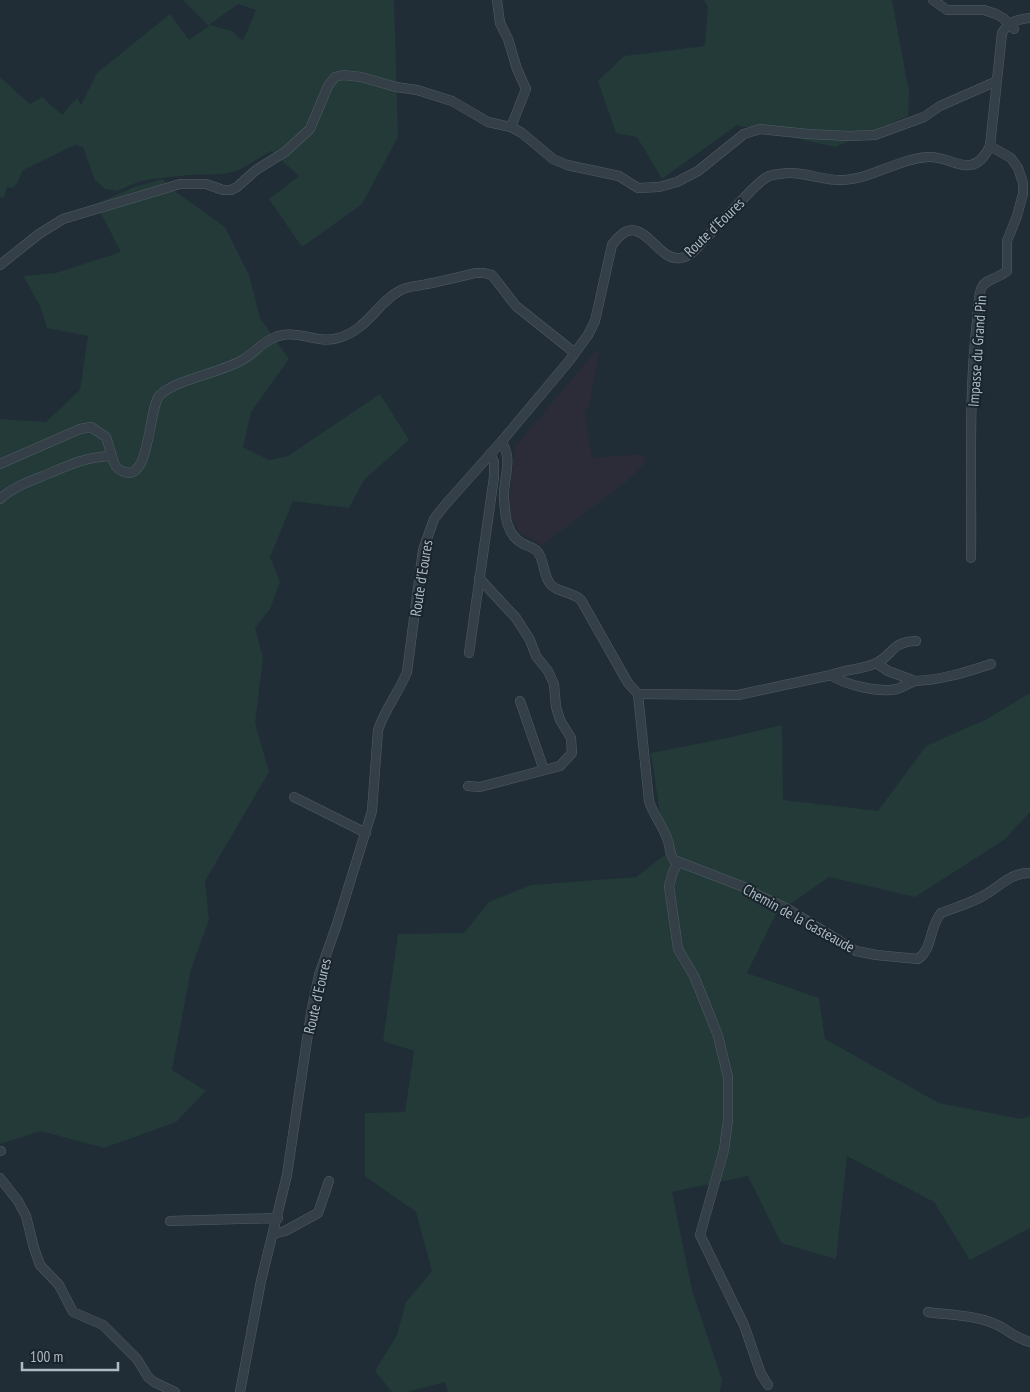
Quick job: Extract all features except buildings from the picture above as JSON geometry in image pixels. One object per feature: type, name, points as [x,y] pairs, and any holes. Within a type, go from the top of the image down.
[{"type":"street","points":[[497,0],[500,23],[508,39],[517,69],[526,89],[511,128]]},
{"type":"street","points":[[933,0],[947,10],[984,10],[990,12],[1003,18],[1011,26]]},
{"type":"street","points":[[990,146],[1001,54],[1011,26],[1018,20],[1030,18]]},
{"type":"street","points":[[1011,26],[1030,23]]},
{"type":"street","points":[[0,265],[38,234],[63,219],[180,184],[206,184],[223,190],[231,190],[237,187],[256,170],[284,152],[306,134],[310,129],[328,86],[335,77],[361,77],[396,87],[417,90],[452,101],[488,122],[522,133],[553,159],[567,165],[619,176],[638,188],[659,187],[676,182],[698,171],[744,134],[760,129],[824,135],[875,134],[924,117],[940,106],[997,80]]},
{"type":"street","name":"Route d'Eoures","points":[[240,1392],[261,1281],[278,1218],[289,1166],[311,1014],[319,975],[372,811],[378,730],[382,719],[402,687],[407,672],[423,550],[427,534],[434,519],[444,505],[502,441],[588,335],[595,320],[612,245],[624,233],[640,232],[648,237],[665,254],[673,258],[682,258],[698,246],[756,186],[769,176],[781,173],[794,173],[828,180],[843,180],[864,176],[915,158],[931,156],[958,164],[969,165],[979,161],[987,154],[990,146]]},
{"type":"street","name":"Impasse du Grand Pin","points":[[971,558],[971,445],[975,340],[981,288],[988,281],[1000,277],[1007,271],[1007,241],[1014,227],[1023,194],[1018,168],[1011,158],[990,146]]},
{"type":"street","points":[[0,464],[80,429],[91,427],[106,437],[118,469],[123,472],[131,472],[138,468],[143,460],[157,398],[170,388],[245,359],[268,340],[282,335],[298,335],[323,340],[337,339],[363,326],[390,297],[401,290],[475,273],[484,273],[492,276],[516,306],[575,353]]},
{"type":"street","points":[[502,441],[507,457],[503,496],[507,523],[513,537],[522,544],[536,549],[540,554],[551,585],[556,589],[575,594],[581,600],[628,683],[638,694],[649,801],[664,831],[671,856],[678,862],[673,872],[670,886],[678,949],[694,976],[718,1036],[728,1077],[729,1102],[724,1150],[700,1235],[744,1325],[761,1374],[768,1385]]},
{"type":"street","points":[[469,653],[494,476],[494,462],[490,454]]},
{"type":"street","points":[[0,499],[28,481],[71,463],[86,458],[112,456]]},
{"type":"street","points":[[480,464],[494,476]]},
{"type":"street","points":[[468,786],[480,787],[560,766],[572,753],[571,738],[560,720],[556,707],[554,684],[548,671],[536,656],[530,640],[516,618],[479,578]]},
{"type":"street","points":[[638,694],[738,695],[830,676],[837,672],[876,663],[902,643],[916,641]]},
{"type":"street","points":[[876,663],[888,671],[915,681],[934,681],[991,664]]},
{"type":"street","points":[[830,676],[842,682],[880,689],[896,689],[915,681]]},
{"type":"street","points":[[520,701],[544,770]]},
{"type":"street","points":[[294,797],[366,833]]},
{"type":"street","name":"Chemin de la Gasteaude","points":[[678,862],[749,888],[758,895],[795,913],[856,951],[918,959],[928,950],[932,930],[941,913],[984,896],[1010,878],[1030,873]]},
{"type":"street","points":[[0,1178],[18,1201],[26,1216],[40,1264],[59,1285],[73,1312],[103,1325],[137,1359],[154,1382],[175,1392]]},
{"type":"street","points":[[273,1234],[285,1231],[318,1213],[329,1181]]},
{"type":"street","points":[[170,1222],[278,1218]]},
{"type":"street","points":[[928,1312],[982,1320],[996,1324],[1017,1338],[1030,1342]]},
{"type":"shaded area","points":[[595,352],[599,352],[589,408],[585,410],[592,458],[643,454],[645,463],[626,482],[542,545],[520,532],[509,512],[515,447]]},
{"type":"green space","points":[[183,0],[394,0],[398,137],[362,204],[302,247],[269,199],[299,176],[271,151],[239,170],[223,174],[153,179],[138,182],[117,191],[105,189],[95,180],[83,147],[75,145],[23,170],[13,188],[7,187],[4,198],[0,197],[0,77],[30,104],[42,97],[62,115],[77,98],[81,105],[97,73],[170,14],[189,40],[209,26]],"holes":[[[238,4],[256,10],[243,41],[232,31],[209,25]]]},
{"type":"green space","points":[[704,0],[892,0],[909,92],[908,116],[835,147],[737,125],[662,179],[637,137],[616,133],[598,81],[624,56],[705,46],[708,7]]},
{"type":"green space","points":[[163,179],[170,188],[225,227],[249,275],[260,318],[289,359],[251,412],[243,447],[269,460],[288,456],[380,394],[409,440],[364,480],[349,508],[293,501],[270,557],[280,582],[270,609],[255,628],[263,658],[255,723],[269,772],[205,881],[209,920],[191,969],[172,1070],[206,1091],[176,1122],[104,1148],[41,1131],[0,1144],[0,419],[46,422],[80,390],[88,336],[47,328],[40,306],[23,276],[56,273],[121,252],[96,204],[134,187]]},
{"type":"green space","points":[[1030,693],[1030,812],[1004,840],[915,897],[829,877],[776,914],[747,973],[819,998],[825,1039],[939,1103],[1021,1119],[1030,1116],[1030,1228],[970,1260],[934,1202],[847,1156],[836,1259],[781,1243],[748,1176],[672,1192],[692,1290],[722,1380],[720,1392],[448,1392],[445,1382],[407,1392],[392,1392],[375,1371],[397,1335],[406,1302],[432,1271],[416,1212],[365,1176],[365,1113],[405,1112],[414,1051],[383,1041],[398,934],[464,933],[489,902],[531,885],[636,877],[666,854],[651,753],[782,725],[783,800],[878,811],[926,746],[987,719]]}]
